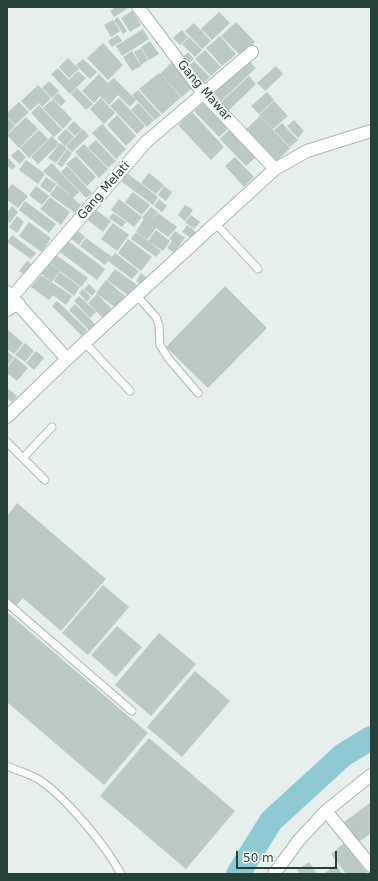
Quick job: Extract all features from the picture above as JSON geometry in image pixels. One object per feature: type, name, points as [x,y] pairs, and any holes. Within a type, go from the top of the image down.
[{"type":"street","name":"Gang Mawar","points":[[138,7],[203,93],[276,170]]},
{"type":"street","name":"Gang Melati","points":[[7,310],[12,297],[146,142],[252,52]]},
{"type":"street","points":[[7,417],[67,359],[276,170],[307,151],[371,131]]},
{"type":"street","points":[[12,297],[67,359]]},
{"type":"street","points":[[274,874],[299,840],[326,811],[371,775]]},
{"type":"street","points":[[326,811],[371,866]]},
{"type":"lane","points":[[216,224],[258,269]]},
{"type":"lane","points":[[137,296],[156,317],[159,325],[160,345],[168,358],[198,393]]},
{"type":"lane","points":[[85,343],[130,391]]},
{"type":"lane","points":[[23,458],[52,428]]},
{"type":"lane","points":[[7,442],[45,480]]},
{"type":"lane","points":[[7,603],[132,711]]},
{"type":"lane","points":[[7,766],[40,780],[50,788],[78,816],[107,853],[121,874]]},
{"type":"building","points":[[116,7],[130,7],[114,17],[110,11]]},
{"type":"building","points":[[132,11],[141,25],[130,32],[121,18]]},
{"type":"building","points":[[219,12],[230,23],[212,40],[201,29]]},
{"type":"building","points":[[118,17],[127,31],[123,34],[114,20]]},
{"type":"building","points":[[113,20],[120,31],[111,37],[104,25]]},
{"type":"building","points":[[236,22],[255,42],[241,56],[221,36]]},
{"type":"building","points":[[194,23],[211,41],[202,49],[185,31]]},
{"type":"building","points":[[143,29],[149,39],[122,56],[116,46]]},
{"type":"building","points":[[182,30],[188,37],[180,45],[173,38]]},
{"type":"building","points":[[118,35],[122,41],[112,47],[108,41]]},
{"type":"building","points":[[220,36],[236,54],[222,66],[206,48]]},
{"type":"building","points":[[189,37],[202,50],[195,57],[182,44]]},
{"type":"building","points":[[150,41],[159,54],[149,60],[141,47]]},
{"type":"building","points":[[103,43],[123,65],[108,80],[87,58]]},
{"type":"building","points":[[141,48],[148,60],[141,65],[134,52]]},
{"type":"building","points":[[205,50],[221,67],[211,76],[195,59]]},
{"type":"building","points":[[132,51],[141,66],[132,71],[123,57]]},
{"type":"building","points":[[188,52],[194,59],[185,67],[179,61]]},
{"type":"building","points":[[68,58],[79,69],[69,78],[59,67]]},
{"type":"building","points":[[83,59],[97,72],[90,79],[76,65]]},
{"type":"building","points":[[247,59],[256,68],[221,101],[213,92]]},
{"type":"building","points":[[194,61],[210,77],[201,85],[186,69]]},
{"type":"building","points":[[172,62],[194,86],[182,97],[160,74]]},
{"type":"building","points":[[276,66],[283,74],[265,91],[257,83]]},
{"type":"building","points":[[58,68],[69,80],[78,71],[86,78],[70,94],[51,74]]},
{"type":"building","points":[[159,73],[181,97],[162,114],[139,89]]},
{"type":"building","points":[[99,74],[108,83],[114,78],[136,100],[130,107],[118,95],[109,105],[100,96],[94,103],[82,91]]},
{"type":"building","points":[[249,76],[256,84],[227,112],[220,103]]},
{"type":"building","points":[[49,81],[59,91],[52,98],[42,88]]},
{"type":"building","points":[[38,85],[51,98],[42,107],[39,103],[30,111],[21,101]]},
{"type":"building","points":[[77,88],[93,104],[86,110],[71,94]]},
{"type":"building","points":[[138,90],[161,115],[155,120],[132,95]]},
{"type":"building","points":[[267,92],[274,100],[259,114],[251,106]]},
{"type":"building","points":[[58,93],[66,101],[61,106],[53,98]]},
{"type":"building","points":[[101,98],[115,113],[104,124],[90,109]]},
{"type":"building","points":[[119,98],[145,126],[137,134],[110,106]]},
{"type":"building","points":[[53,99],[72,119],[63,129],[43,108]]},
{"type":"building","points":[[274,101],[288,116],[273,129],[259,115]]},
{"type":"building","points":[[19,102],[29,112],[15,125],[7,117],[7,113]]},
{"type":"building","points":[[204,102],[229,128],[219,137],[194,111]]},
{"type":"building","points":[[138,103],[154,120],[147,127],[131,110]]},
{"type":"building","points":[[39,105],[62,130],[54,137],[31,113]]},
{"type":"building","points":[[192,112],[224,147],[211,160],[178,125]]},
{"type":"building","points":[[117,115],[136,136],[126,146],[107,125]]},
{"type":"building","points":[[260,116],[290,148],[274,164],[243,132]]},
{"type":"building","points":[[26,117],[38,129],[19,148],[7,135]]},
{"type":"building","points":[[7,118],[15,126],[7,134]]},
{"type":"building","points":[[294,120],[304,131],[298,138],[287,126]]},
{"type":"building","points":[[74,121],[82,129],[75,136],[67,128]]},
{"type":"building","points":[[282,123],[298,140],[290,147],[274,130]]},
{"type":"building","points":[[102,124],[126,149],[116,159],[92,133]]},
{"type":"building","points":[[66,129],[74,137],[65,146],[57,138]]},
{"type":"building","points":[[83,129],[89,136],[72,152],[66,146]]},
{"type":"building","points":[[230,129],[256,157],[246,166],[220,139]]},
{"type":"building","points":[[39,130],[48,139],[29,158],[20,148]]},
{"type":"building","points":[[52,136],[59,144],[38,164],[31,157]]},
{"type":"building","points":[[96,140],[116,161],[108,168],[88,147]]},
{"type":"building","points":[[60,143],[67,148],[56,163],[48,158]]},
{"type":"building","points":[[84,144],[108,169],[99,178],[75,152]]},
{"type":"building","points":[[18,149],[26,157],[20,164],[11,156]]},
{"type":"building","points":[[67,149],[72,153],[62,167],[57,164]]},
{"type":"building","points":[[76,156],[96,177],[87,186],[66,164]]},
{"type":"building","points":[[7,157],[16,166],[12,170],[7,165]]},
{"type":"building","points":[[235,157],[254,177],[244,187],[225,166]]},
{"type":"building","points":[[26,160],[45,174],[38,184],[19,170]]},
{"type":"building","points":[[52,163],[79,192],[73,198],[81,205],[75,213],[50,195],[57,185],[72,197],[43,171]]},
{"type":"building","points":[[67,166],[92,193],[86,198],[61,172]]},
{"type":"building","points":[[127,173],[158,197],[153,205],[121,181]]},
{"type":"building","points":[[149,173],[164,185],[156,194],[141,183]]},
{"type":"building","points":[[46,177],[56,184],[50,193],[40,186]]},
{"type":"building","points":[[12,184],[28,196],[18,208],[7,200],[7,190]]},
{"type":"building","points":[[36,186],[49,196],[42,205],[29,195]]},
{"type":"building","points":[[164,186],[172,192],[166,201],[158,195]]},
{"type":"building","points":[[133,192],[150,205],[142,215],[125,202]]},
{"type":"building","points":[[50,197],[70,212],[61,225],[40,209]]},
{"type":"building","points":[[119,199],[142,217],[134,227],[111,210]]},
{"type":"building","points":[[159,199],[167,206],[162,212],[154,206]]},
{"type":"building","points":[[25,201],[56,224],[49,233],[19,210]]},
{"type":"building","points":[[185,205],[193,210],[185,221],[178,215]]},
{"type":"building","points":[[12,206],[18,212],[10,223],[7,221],[7,213]]},
{"type":"building","points":[[92,207],[111,221],[103,232],[84,217]]},
{"type":"building","points":[[151,207],[158,212],[149,223],[158,213],[177,227],[168,237],[156,228],[147,240],[136,231],[144,219],[142,218]]},
{"type":"building","points":[[113,213],[126,222],[122,227],[109,218]]},
{"type":"building","points":[[191,215],[200,222],[194,229],[185,222]]},
{"type":"building","points":[[17,216],[24,222],[17,233],[9,227]]},
{"type":"building","points":[[29,222],[51,238],[42,252],[19,236]]},
{"type":"building","points":[[113,223],[129,235],[117,251],[101,239]]},
{"type":"building","points":[[187,225],[196,232],[191,238],[182,232]]},
{"type":"building","points":[[73,227],[85,237],[79,245],[67,235]]},
{"type":"building","points":[[156,230],[170,241],[163,251],[148,241]]},
{"type":"building","points":[[175,231],[185,238],[174,253],[167,248],[172,241],[169,239]]},
{"type":"building","points":[[136,232],[161,251],[156,257],[131,239]]},
{"type":"building","points":[[12,235],[36,253],[31,259],[7,242]]},
{"type":"building","points":[[86,238],[112,257],[115,253],[139,271],[132,279],[108,261],[105,265],[80,246]]},
{"type":"building","points":[[128,239],[152,257],[141,271],[118,253]]},
{"type":"building","points":[[68,241],[105,269],[97,280],[60,252]]},
{"type":"building","points":[[56,255],[88,278],[81,287],[50,263]]},
{"type":"building","points":[[27,261],[33,265],[25,276],[19,271]]},
{"type":"building","points":[[49,263],[60,271],[52,282],[41,274]]},
{"type":"building","points":[[115,269],[137,285],[129,296],[107,280]]},
{"type":"building","points":[[60,272],[80,287],[74,296],[54,281]]},
{"type":"building","points":[[141,273],[147,278],[142,285],[136,281]]},
{"type":"building","points":[[41,275],[72,296],[66,305],[53,295],[49,300],[31,287]]},
{"type":"building","points":[[106,280],[125,296],[116,308],[96,293]]},
{"type":"building","points":[[89,284],[96,291],[92,296],[84,289]]},
{"type":"building","points":[[225,286],[267,328],[208,388],[166,347]]},
{"type":"building","points":[[83,289],[91,297],[87,302],[79,293]]},
{"type":"building","points":[[97,294],[112,309],[103,318],[88,303]]},
{"type":"building","points":[[79,296],[96,312],[90,318],[74,301]]},
{"type":"building","points":[[57,301],[87,330],[82,336],[52,306]]},
{"type":"building","points":[[75,304],[95,324],[89,330],[69,310]]},
{"type":"building","points":[[7,329],[23,343],[14,354],[7,349],[7,345],[11,339],[7,344]]},
{"type":"building","points":[[25,343],[34,351],[25,362],[15,355]]},
{"type":"building","points":[[7,351],[14,357],[7,366]]},
{"type":"building","points":[[36,351],[44,358],[34,370],[26,363]]},
{"type":"building","points":[[15,357],[28,368],[17,381],[7,373],[7,368]]},
{"type":"building","points":[[7,388],[17,396],[12,402],[7,399]]},
{"type":"building","points":[[17,503],[106,579],[61,631],[23,598],[16,606],[7,598],[7,516]]},
{"type":"building","points":[[103,585],[129,607],[88,655],[62,633]]},
{"type":"building","points":[[7,612],[148,733],[104,785],[7,702]]},
{"type":"building","points":[[117,626],[142,647],[116,677],[91,655]]},
{"type":"building","points":[[159,633],[196,664],[151,716],[115,685]]},
{"type":"building","points":[[195,671],[230,701],[182,757],[147,727]]},
{"type":"building","points":[[149,738],[235,811],[186,869],[100,796]]},
{"type":"building","points":[[371,802],[371,833],[358,843],[343,823]]},
{"type":"building","points":[[344,843],[368,874],[346,874],[331,854]]},
{"type":"building","points":[[309,862],[317,874],[300,874],[297,870]]},
{"type":"building","points":[[336,865],[343,874],[323,874]]},
{"type":"waterway","points":[[238,874],[271,821],[343,755],[371,738]]}]
